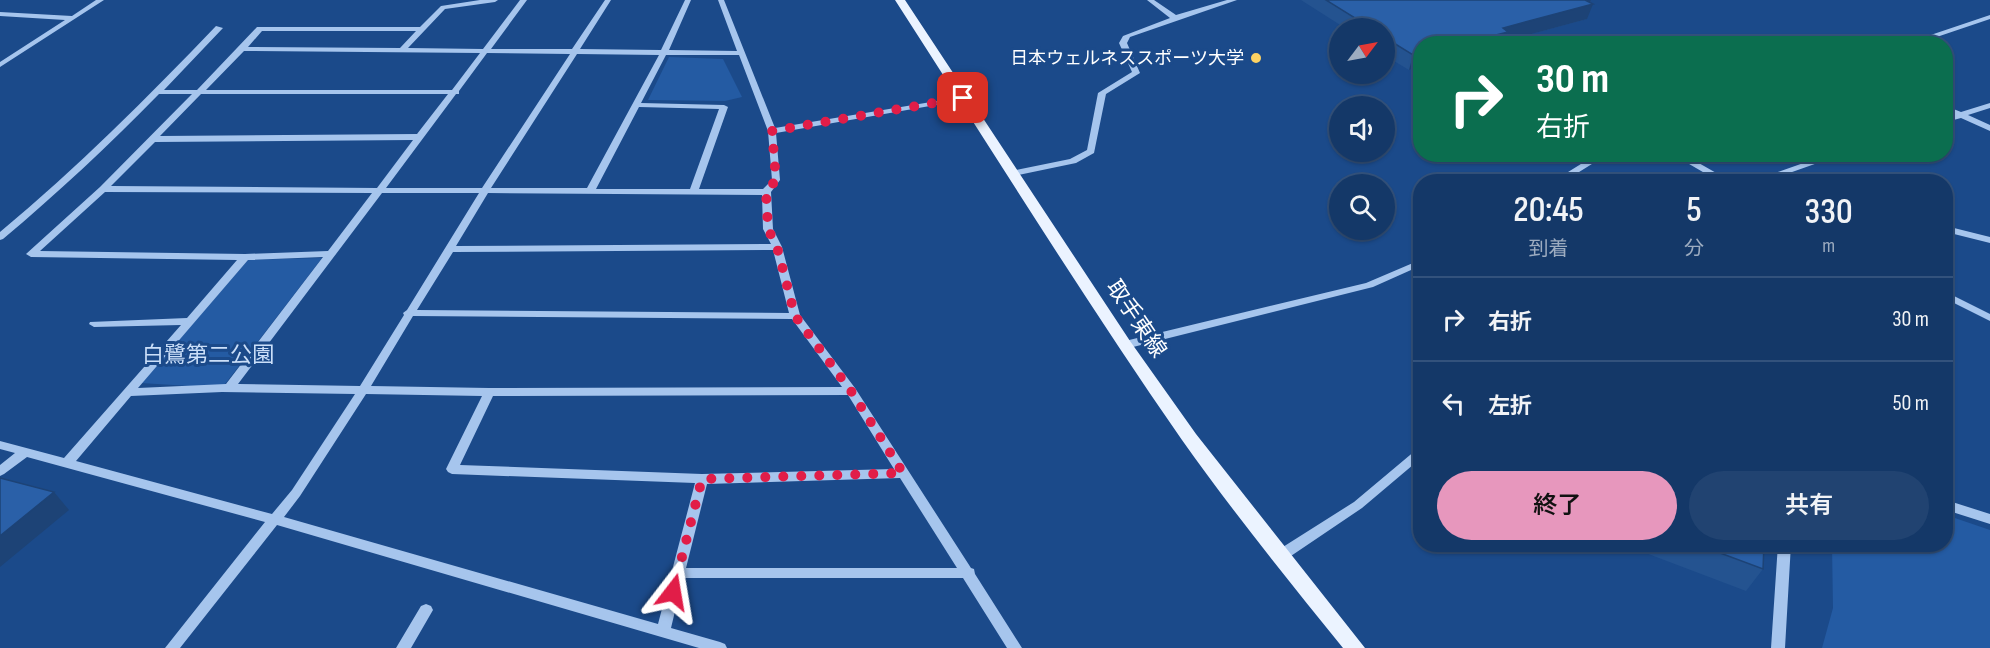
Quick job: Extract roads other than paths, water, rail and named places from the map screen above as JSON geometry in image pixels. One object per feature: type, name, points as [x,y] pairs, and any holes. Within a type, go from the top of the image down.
[{"type":"main road","name":"取手東線","points":[[900,0],[1125,345],[1190,438],[1280,556],[1355,648]]},
{"type":"street","points":[[0,65],[101,0]]},
{"type":"street","points":[[402,50],[443,7],[495,0]]},
{"type":"street","points":[[229,388],[524,0]]},
{"type":"street","points":[[172,648],[276,520],[363,390],[448,249],[608,0]]},
{"type":"street","points":[[590,191],[664,52],[688,0]]},
{"type":"street","points":[[721,0],[772,131],[776,180],[766,192],[768,229],[777,247],[795,316],[851,391],[1015,648]]},
{"type":"street","points":[[1150,0],[1175,18]]},
{"type":"street","points":[[1014,173],[1073,161],[1091,151],[1102,93],[1136,73],[1124,43],[1126,36],[1234,0]]},
{"type":"street","points":[[0,14],[72,18]]},
{"type":"street","points":[[1932,36],[1990,17]]},
{"type":"street","points":[[0,237],[48,197],[159,92],[219,28]]},
{"type":"street","points":[[330,254],[244,257],[32,254],[155,139],[260,29],[420,30]]},
{"type":"street","points":[[242,49],[740,53]]},
{"type":"street","points":[[159,92],[456,92]]},
{"type":"street","points":[[772,131],[963,98]]},
{"type":"street","points":[[636,105],[724,106],[693,192]]},
{"type":"street","points":[[1953,118],[1990,105]]},
{"type":"street","points":[[1953,111],[1990,128]]},
{"type":"street","points":[[155,139],[420,137]]},
{"type":"street","points":[[1570,174],[1590,162]]},
{"type":"street","points":[[1691,162],[1713,174]]},
{"type":"street","points":[[1778,174],[1815,162]]},
{"type":"street","points":[[103,189],[766,192]]},
{"type":"street","points":[[1953,231],[1990,240]]},
{"type":"street","points":[[448,249],[777,247]]},
{"type":"street","points":[[67,463],[244,257]]},
{"type":"street","points":[[1125,345],[1369,285],[1413,266]]},
{"type":"street","points":[[1953,299],[1990,318]]},
{"type":"street","points":[[408,313],[795,316]]},
{"type":"street","points":[[94,324],[189,321]]},
{"type":"street","points":[[130,392],[229,388],[489,392],[851,391]]},
{"type":"street","points":[[489,392],[452,470],[702,479],[903,473]]},
{"type":"street","points":[[0,445],[276,520],[720,648]]},
{"type":"street","points":[[0,471],[25,452]]},
{"type":"street","points":[[1280,556],[1358,506],[1413,459]]},
{"type":"street","points":[[663,631],[702,479]]},
{"type":"street","points":[[1953,507],[1990,519]]},
{"type":"street","points":[[1778,648],[1784,552]]},
{"type":"street","points":[[678,573],[969,573]]},
{"type":"street","points":[[404,648],[426,610]]},
{"type":"place","name":"日本ウェルネススポーツ大学","points":[[1256,58]]},
{"type":"park label","name":"白鷺第二公園","points":[[208,355]]}]
